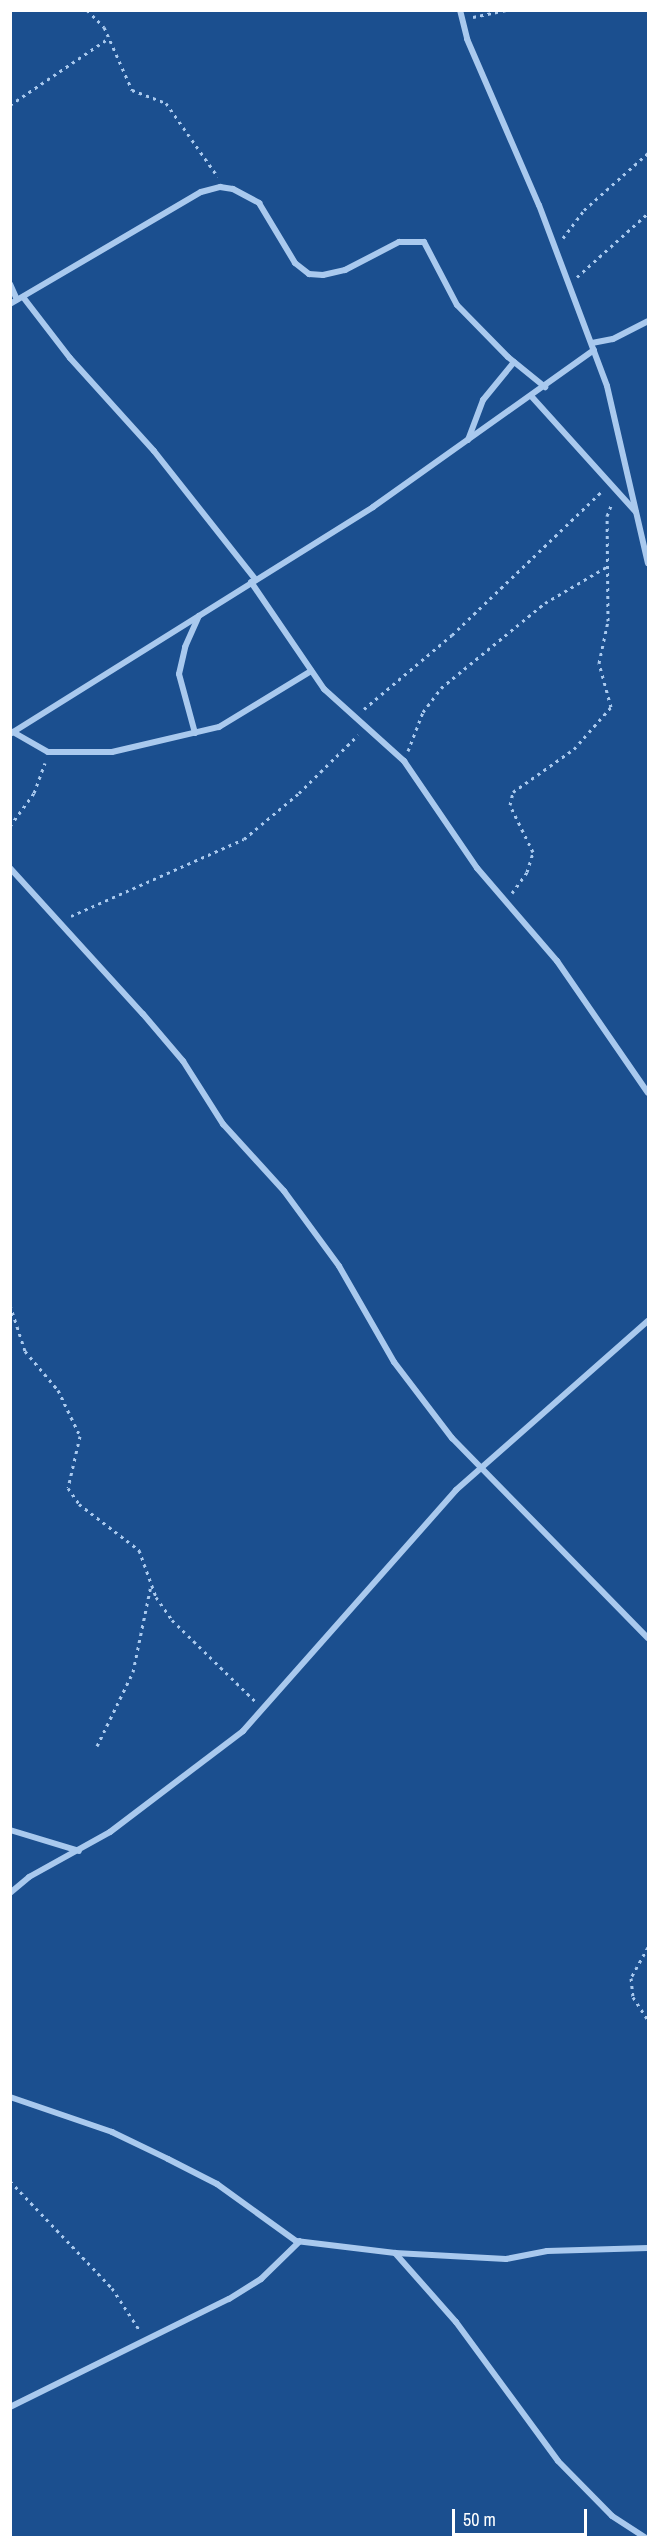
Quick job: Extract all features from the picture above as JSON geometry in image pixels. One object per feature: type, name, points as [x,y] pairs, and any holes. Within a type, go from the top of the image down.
[{"type":"street","points":[[460,10],[466,39],[519,156],[593,347],[626,453],[648,563]]},
{"type":"street","points":[[10,304],[201,192],[226,188],[242,191],[259,203],[295,263],[309,274],[323,276],[345,270],[399,242],[424,242],[458,305],[514,362],[545,387]]},
{"type":"street","points":[[10,284],[70,358],[154,451],[253,580],[311,670],[354,719],[404,761],[477,868],[557,961],[648,1093]]},
{"type":"street","points":[[311,670],[219,727],[112,752],[46,752],[12,733],[253,580],[373,507],[532,397],[593,347],[648,321]]},
{"type":"street","points":[[467,440],[483,400],[514,362]]},
{"type":"street","points":[[532,397],[637,513]]},
{"type":"street","points":[[640,525],[648,533]]},
{"type":"street","points":[[195,732],[179,674],[185,647],[200,615]]},
{"type":"street","points":[[10,868],[164,1039],[223,1124],[284,1191],[339,1266],[394,1362],[452,1438],[648,1638]]},
{"type":"street","points":[[10,1893],[29,1877],[79,1851],[210,1757],[264,1711],[433,1515],[480,1468],[648,1321]]},
{"type":"street","points":[[10,1830],[79,1851]]},
{"type":"street","points":[[10,2097],[112,2132],[168,2159],[217,2184],[300,2241],[395,2253],[506,2259],[548,2251],[648,2248]]},
{"type":"street","points":[[10,2407],[229,2299],[261,2278],[300,2241]]},
{"type":"street","points":[[395,2253],[456,2322],[558,2461],[612,2516],[646,2538]]},
{"type":"path","points":[[87,10],[109,38],[132,90],[166,103],[226,188]]},
{"type":"path","points":[[470,18],[506,10]]},
{"type":"path","points":[[10,105],[109,38]]},
{"type":"path","points":[[560,245],[584,210],[648,153]]},
{"type":"path","points":[[569,284],[648,213]]},
{"type":"path","points":[[354,719],[452,635],[610,483]]},
{"type":"path","points":[[505,901],[521,883],[532,860],[529,841],[510,805],[513,792],[574,749],[611,707],[599,663],[608,621],[607,516],[618,494]]},
{"type":"path","points":[[404,761],[423,712],[441,688],[545,603],[608,566]]},
{"type":"path","points":[[57,919],[224,851],[244,839],[299,793],[365,729]]},
{"type":"path","points":[[10,826],[25,810],[41,781],[46,752]]},
{"type":"path","points":[[10,1305],[26,1351],[58,1390],[80,1436],[68,1488],[79,1504],[139,1550],[151,1583],[172,1620],[264,1711]]},
{"type":"path","points":[[97,1746],[134,1672],[151,1583]]},
{"type":"path","points":[[648,1947],[631,1978],[633,1997],[648,2020]]},
{"type":"path","points":[[10,2181],[119,2297],[144,2342]]}]
